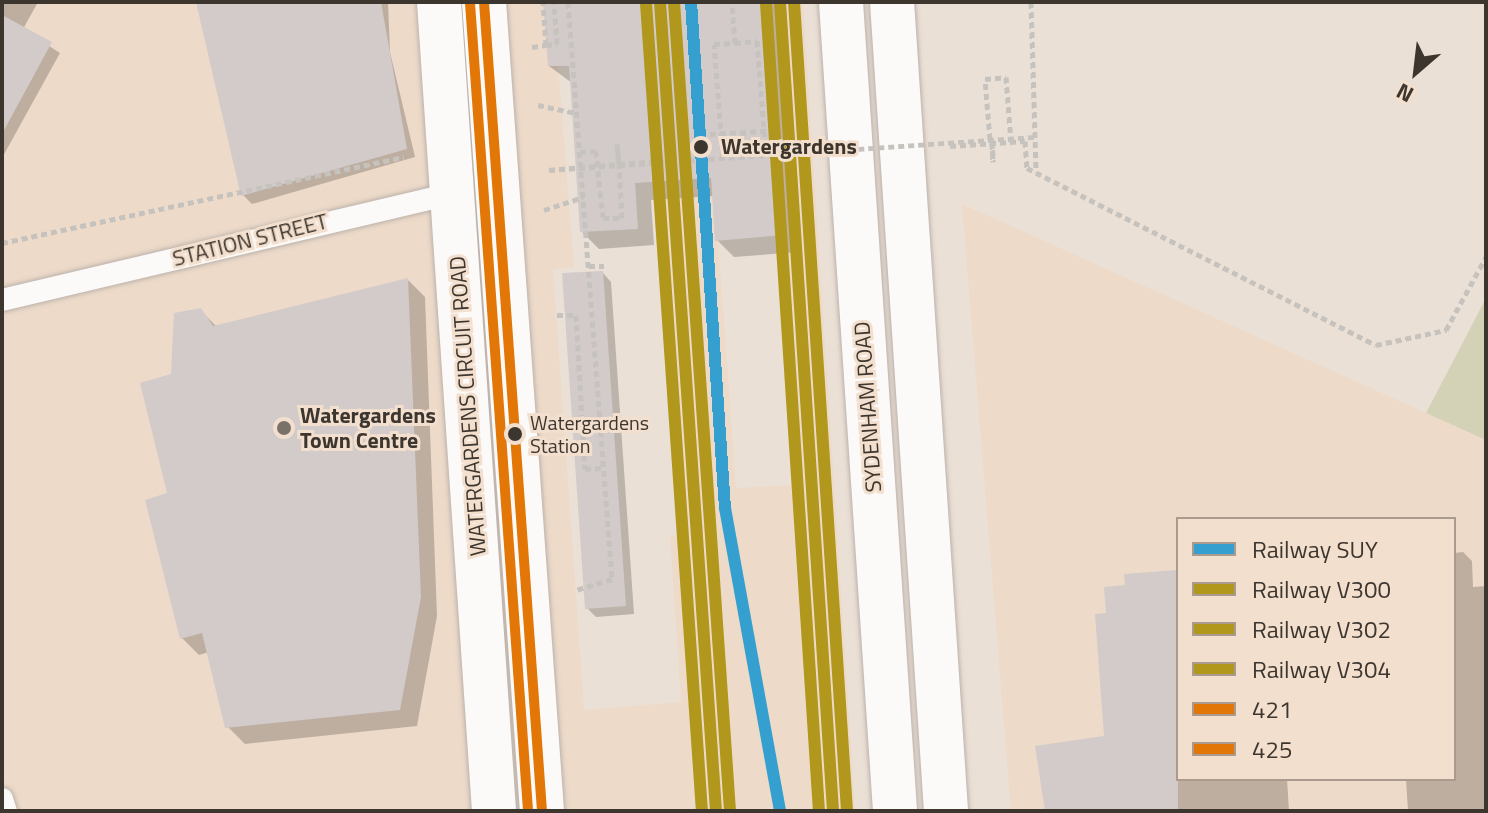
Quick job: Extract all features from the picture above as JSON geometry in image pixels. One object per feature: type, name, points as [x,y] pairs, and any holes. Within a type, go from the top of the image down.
[{"type":"street","name":"WATERGARDENS CIRCUIT ROAD","points":[[439,2],[494,811]]},
{"type":"street","name":"WATERGARDENS CIRCUIT ROAD","points":[[484,2],[500,189],[542,811]]},
{"type":"street","name":"SYDENHAM ROAD","points":[[841,2],[895,811]]},
{"type":"street","points":[[892,2],[946,811]]},
{"type":"street","points":[[860,295],[910,274]]},
{"type":"lane","name":"STATION STREET","points":[[2,300],[452,193],[500,189]]},
{"type":"lane","points":[[2,799],[6,811]]},
{"type":"path","points":[[546,45],[557,44],[554,2]]},
{"type":"path","points":[[568,2],[612,579],[577,588],[578,603]]},
{"type":"path","points":[[732,2],[735,43]]},
{"type":"path","points":[[1031,2],[1036,172]]},
{"type":"path","points":[[723,158],[714,44],[757,41],[766,155]]},
{"type":"path","points":[[993,162],[985,79],[1006,77],[1011,142]]},
{"type":"path","points":[[531,103],[576,113]]},
{"type":"path","points":[[710,134],[775,130]]},
{"type":"path","points":[[743,132],[745,156]]},
{"type":"path","points":[[660,161],[549,170],[619,165],[723,158],[745,156],[991,141],[1035,137]]},
{"type":"path","points":[[950,146],[1025,141],[1027,168],[1376,345],[1446,330],[1486,257]]},
{"type":"path","points":[[580,152],[596,151],[603,218],[622,218],[617,144]]},
{"type":"path","points":[[2,243],[410,156]]},
{"type":"path","points":[[539,212],[583,197]]},
{"type":"path","points":[[589,266],[604,266]]},
{"type":"path","points":[[557,315],[576,315],[585,469],[604,468]]},
{"type":"shaded area","name":"Watergardens Town Centre","points":[[2,2],[553,2],[574,267],[553,269],[584,710],[681,702],[670,536],[685,534],[649,2],[701,2],[736,488],[800,485],[766,2],[803,2],[855,811],[2,811]]},
{"type":"shaded area","points":[[962,204],[1486,440],[1486,811],[1011,811]]},
{"type":"shaded area","points":[[1486,298],[1486,440],[1426,413]]},
{"type":"building","points":[[196,2],[381,2],[407,149],[241,196]]},
{"type":"building","points":[[543,2],[761,2],[783,235],[715,241],[711,178],[635,183],[638,229],[580,232],[569,66],[548,66]]},
{"type":"building","points":[[2,15],[52,42],[2,134]]},
{"type":"building","points":[[603,271],[626,606],[585,609],[562,273]]},
{"type":"building","points":[[408,278],[421,597],[400,710],[225,728],[202,633],[180,639],[145,500],[167,493],[140,383],[171,374],[174,313],[201,308],[213,326]]},
{"type":"building","points":[[1176,570],[1178,811],[1045,811],[1035,746],[1104,736],[1095,614],[1106,613],[1104,587],[1125,585],[1124,574]]},
{"type":"rail line","name":"V300","points":[[660,2],[716,811]]},
{"type":"rail line","name":"V304","points":[[674,2],[730,810]]},
{"type":"rail line","name":"SUY","points":[[691,2],[725,508],[780,811]]},
{"type":"rail line","name":"V300","points":[[780,2],[833,811]]},
{"type":"rail line","name":"V304","points":[[794,2],[847,810]]},
{"type":"rail line","name":"V302","points":[[646,3],[702,811]]},
{"type":"rail line","name":"V302","points":[[766,3],[819,811]]},
{"type":"transit line","name":"421","points":[[484,2],[542,811]]},
{"type":"transit line","name":"425","points":[[470,3],[528,811]]},
{"type":"place","name":"Watergardens","points":[[701,147]]},
{"type":"place","name":"Watergardens Town Centre","points":[[284,428]]},
{"type":"place","name":"Watergardens Station","points":[[515,434]]}]
